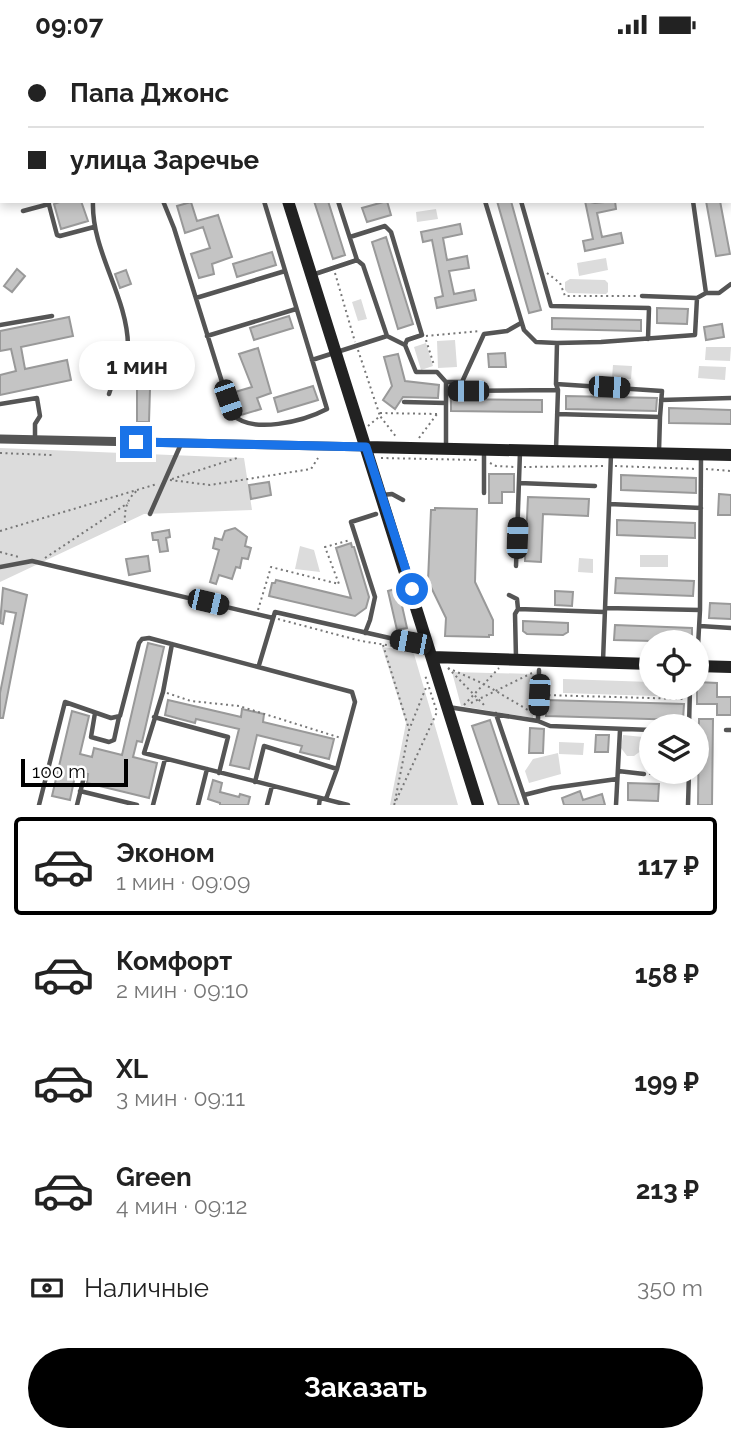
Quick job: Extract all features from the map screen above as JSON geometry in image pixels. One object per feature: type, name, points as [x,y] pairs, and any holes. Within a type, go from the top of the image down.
[{"type":"street","points":[[289,203],[381,495],[415,589],[431,652],[478,805]]},
{"type":"street","points":[[0,439],[446,448],[484,455],[520,451],[610,460],[659,453],[731,455]]},
{"type":"street","points":[[431,652],[516,660],[639,664]]},
{"type":"street","points":[[709,666],[731,667]]},
{"type":"lane","points":[[23,211],[48,203],[57,235],[60,236],[94,227]]},
{"type":"lane","points":[[93,203],[94,227],[128,333],[128,361],[112,381],[109,394]]},
{"type":"lane","points":[[164,203],[232,414],[239,421],[276,425],[327,409],[265,203]]},
{"type":"lane","points":[[339,203],[357,260],[363,265],[387,336],[405,345],[416,372],[437,372],[446,382],[446,448]]},
{"type":"lane","points":[[486,203],[521,323],[536,342],[695,335],[697,298]]},
{"type":"lane","points":[[522,203],[551,306],[649,309],[648,339]]},
{"type":"lane","points":[[693,203],[706,293]]},
{"type":"lane","points":[[350,237],[385,226],[391,232],[424,336],[407,340],[405,345]]},
{"type":"lane","points":[[312,275],[357,260]]},
{"type":"lane","points":[[196,298],[285,271]]},
{"type":"lane","points":[[642,296],[697,298],[706,293],[719,293],[731,284]]},
{"type":"lane","points":[[207,336],[296,309]]},
{"type":"lane","points":[[0,325],[52,316]]},
{"type":"lane","points":[[446,382],[462,382],[484,334],[506,331],[521,323]]},
{"type":"lane","points":[[312,360],[387,336]]},
{"type":"lane","points":[[555,453],[557,343]]},
{"type":"lane","points":[[556,384],[662,391],[659,453]]},
{"type":"lane","points":[[446,391],[558,390]]},
{"type":"lane","points":[[0,404],[37,398],[40,416],[35,424],[36,439]]},
{"type":"lane","points":[[661,400],[731,398]]},
{"type":"lane","points":[[404,402],[446,403]]},
{"type":"lane","points":[[557,414],[660,417]]},
{"type":"lane","points":[[150,514],[181,443]]},
{"type":"lane","points":[[516,566],[520,451]]},
{"type":"lane","points":[[484,455],[484,493]]},
{"type":"lane","points":[[700,630],[701,455]]},
{"type":"lane","points":[[603,662],[610,460]]},
{"type":"lane","points":[[519,483],[596,485]]},
{"type":"lane","points":[[381,495],[393,494],[403,500]]},
{"type":"lane","points":[[609,504],[701,508]]},
{"type":"lane","points":[[365,633],[375,597],[351,522],[376,515]]},
{"type":"lane","points":[[0,567],[36,562],[273,618]]},
{"type":"lane","points":[[509,594],[517,599],[516,660]]},
{"type":"lane","points":[[515,612],[700,610]]},
{"type":"lane","points":[[259,665],[275,612],[431,652]]},
{"type":"lane","points":[[700,626],[731,628]]},
{"type":"lane","points":[[95,713],[91,737],[109,742],[114,740],[139,643],[142,639],[149,638],[259,665],[352,692],[355,702],[337,769],[318,805]]},
{"type":"lane","points":[[172,644],[163,692],[144,753],[348,805]]},
{"type":"lane","points":[[538,719],[539,670]]},
{"type":"lane","points":[[39,805],[65,702],[111,718],[120,716]]},
{"type":"lane","points":[[447,706],[538,719],[550,726],[639,730]]},
{"type":"lane","points":[[494,713],[527,805]]},
{"type":"lane","points":[[154,717],[228,737],[219,772]]},
{"type":"lane","points":[[616,805],[620,730]]},
{"type":"lane","points":[[255,782],[264,746],[337,769]]},
{"type":"lane","points":[[153,805],[165,759]]},
{"type":"lane","points":[[198,805],[206,769]]},
{"type":"lane","points":[[618,771],[639,773]]},
{"type":"lane","points":[[77,805],[84,777]]},
{"type":"lane","points":[[524,795],[552,788],[617,779]]},
{"type":"lane","points":[[688,805],[689,784]]},
{"type":"lane","points":[[267,805],[272,786]]},
{"type":"lane","points":[[80,791],[137,805]]},
{"type":"path","points":[[334,268],[356,347],[379,414],[397,439],[387,438]]},
{"type":"path","points":[[540,268],[560,283],[565,296],[642,296]]},
{"type":"path","points":[[437,372],[424,336],[483,331],[484,334]]},
{"type":"path","points":[[366,429],[379,414],[446,414]]},
{"type":"path","points":[[418,439],[437,414]]},
{"type":"path","points":[[0,453],[52,455]]},
{"type":"path","points":[[381,458],[484,455],[496,466],[519,467],[610,460],[731,471]]},
{"type":"path","points":[[0,531],[237,458]]},
{"type":"path","points":[[166,481],[210,485],[311,469],[318,458]]},
{"type":"path","points":[[125,523],[128,503],[139,489]]},
{"type":"path","points":[[0,552],[36,562],[128,503]]},
{"type":"path","points":[[257,614],[271,568],[339,584],[325,547],[356,539]]},
{"type":"path","points":[[273,618],[410,649]]},
{"type":"path","points":[[383,645],[409,730]]},
{"type":"path","points":[[494,713],[447,667],[497,691],[538,719]]},
{"type":"path","points":[[461,708],[499,668]]},
{"type":"path","points":[[461,708],[539,670]]},
{"type":"path","points":[[394,805],[437,712],[425,675]]},
{"type":"path","points":[[394,805],[409,730],[428,683]]},
{"type":"path","points":[[163,692],[191,701],[239,706],[345,739]]},
{"type":"path","points":[[539,695],[639,698]]},
{"type":"shaded area","points":[[436,209],[438,219],[417,222],[416,212]]},
{"type":"shaded area","points":[[606,258],[608,270],[579,276],[577,263]]},
{"type":"shaded area","points":[[570,279],[605,280],[608,283],[608,292],[568,293],[565,290],[565,282]]},
{"type":"shaded area","points":[[361,299],[367,319],[358,321],[352,302]]},
{"type":"shaded area","points":[[455,340],[457,367],[438,368],[437,341]]},
{"type":"shaded area","points":[[426,343],[433,366],[421,370],[414,347]]},
{"type":"shaded area","points":[[706,347],[731,347],[730,361],[705,360]]},
{"type":"shaded area","points":[[613,365],[632,366],[631,379],[612,378]]},
{"type":"shaded area","points":[[699,366],[726,367],[725,380],[698,378]]},
{"type":"shaded area","points":[[0,448],[244,458],[252,510],[144,514],[0,582]]},
{"type":"shaded area","points":[[300,546],[314,550],[320,572],[295,569]]},
{"type":"shaded area","points":[[640,555],[668,555],[668,567],[640,567]]},
{"type":"shaded area","points":[[579,558],[593,559],[593,573],[578,572]]},
{"type":"shaded area","points":[[382,647],[411,651],[414,654],[458,805],[390,805],[406,723]]},
{"type":"shaded area","points":[[452,672],[534,674],[533,718],[461,706]]},
{"type":"shaded area","points":[[563,679],[639,682],[639,695],[563,693]]},
{"type":"shaded area","points":[[623,735],[639,737],[639,752],[634,756],[627,756],[621,748]]},
{"type":"shaded area","points":[[559,742],[584,743],[583,755],[559,754]]},
{"type":"shaded area","points":[[558,753],[561,774],[529,783],[525,771],[533,759]]},
{"type":"building","points":[[82,203],[88,221],[61,229],[54,204]]},
{"type":"building","points":[[191,203],[197,221],[218,215],[232,257],[212,264],[214,274],[199,278],[191,254],[210,248],[203,227],[185,233],[177,206]]},
{"type":"building","points":[[315,203],[329,203],[345,255],[333,259]]},
{"type":"building","points":[[388,203],[391,215],[367,222],[362,208]]},
{"type":"building","points":[[498,203],[512,203],[541,310],[529,313]]},
{"type":"building","points":[[585,203],[615,203],[616,209],[597,213],[602,237],[621,233],[623,243],[585,251],[583,241],[593,239]]},
{"type":"building","points":[[706,203],[720,203],[730,254],[716,256]]},
{"type":"building","points":[[460,224],[462,234],[443,238],[447,260],[467,256],[469,268],[449,271],[454,294],[474,290],[476,300],[437,308],[435,298],[443,296],[432,240],[423,242],[421,232]]},
{"type":"building","points":[[386,237],[413,324],[398,329],[372,242]]},
{"type":"building","points":[[272,252],[276,265],[237,277],[233,264]]},
{"type":"building","points":[[17,269],[25,276],[12,292],[4,286]]},
{"type":"building","points":[[126,270],[131,284],[120,288],[115,274]]},
{"type":"building","points":[[657,308],[688,309],[687,324],[657,323]]},
{"type":"building","points":[[289,316],[293,328],[254,340],[250,328]]},
{"type":"building","points":[[69,317],[73,336],[21,347],[25,369],[67,360],[71,380],[0,395],[0,375],[16,371],[11,349],[0,351],[0,331]]},
{"type":"building","points":[[552,318],[641,320],[641,331],[552,329]]},
{"type":"building","points":[[722,324],[724,337],[706,340],[704,327]]},
{"type":"building","points":[[258,348],[271,393],[257,398],[261,409],[241,415],[235,392],[252,387],[239,354]]},
{"type":"building","points":[[505,353],[506,367],[489,367],[488,354]]},
{"type":"building","points":[[398,354],[405,381],[439,385],[438,398],[403,397],[395,409],[383,400],[392,386],[384,357]]},
{"type":"building","points":[[313,386],[318,400],[278,412],[274,398]]},
{"type":"building","points":[[137,389],[150,389],[149,422],[137,422]]},
{"type":"building","points":[[566,396],[657,398],[656,411],[566,409]]},
{"type":"building","points":[[451,399],[542,400],[542,412],[451,411]]},
{"type":"building","points":[[669,408],[731,410],[731,424],[669,423]]},
{"type":"building","points":[[489,474],[514,474],[514,492],[502,492],[502,503],[489,503]]},
{"type":"building","points":[[621,475],[696,478],[696,493],[621,490]]},
{"type":"building","points":[[269,482],[271,495],[251,499],[249,485]]},
{"type":"building","points":[[719,494],[731,495],[731,515],[718,515]]},
{"type":"building","points":[[528,497],[589,499],[588,516],[543,514],[541,562],[525,561]]},
{"type":"building","points":[[477,509],[475,582],[493,620],[493,635],[489,637],[445,636],[446,618],[428,581],[431,510]]},
{"type":"building","points":[[617,520],[695,523],[695,538],[617,535]]},
{"type":"building","points":[[235,528],[247,537],[245,546],[251,548],[248,559],[242,558],[240,568],[236,567],[232,579],[219,575],[216,584],[210,582],[219,550],[213,548],[215,538],[222,540],[225,531]]},
{"type":"building","points":[[169,530],[170,537],[166,538],[168,551],[160,552],[158,540],[153,540],[152,533]]},
{"type":"building","points":[[351,543],[369,597],[366,608],[355,616],[269,596],[272,583],[276,580],[351,598],[336,548]]},
{"type":"building","points":[[148,556],[150,571],[129,575],[126,559]]},
{"type":"building","points":[[616,578],[694,581],[693,596],[615,593]]},
{"type":"building","points":[[3,588],[27,595],[3,718],[0,718],[0,693],[16,613],[5,611],[3,624],[0,623]]},
{"type":"building","points":[[398,588],[407,628],[397,630],[388,591]]},
{"type":"building","points":[[555,591],[573,592],[572,606],[555,605]]},
{"type":"building","points":[[710,603],[731,604],[731,619],[709,618]]},
{"type":"building","points":[[523,621],[568,623],[568,632],[563,635],[527,634],[523,631]]},
{"type":"building","points":[[615,625],[692,628],[639,630],[639,641],[614,640]]},
{"type":"building","points":[[148,643],[164,647],[142,742],[137,741],[133,757],[157,763],[149,798],[87,783],[88,774],[76,771],[70,800],[52,796],[72,711],[89,716],[80,754],[92,757],[94,748],[122,755]]},
{"type":"building","points":[[709,683],[717,683],[717,697],[731,697],[731,715],[717,715],[717,704],[697,704],[697,700],[709,700]]},
{"type":"building","points":[[168,700],[241,717],[242,709],[264,714],[263,722],[334,739],[329,759],[300,752],[302,746],[257,735],[249,769],[230,765],[239,729],[196,719],[195,723],[165,715]]},
{"type":"building","points":[[546,700],[684,704],[683,714],[639,714],[639,719],[546,716]]},
{"type":"building","points":[[709,719],[713,719],[712,805],[698,805],[698,784],[709,784]]},
{"type":"building","points":[[490,720],[519,805],[499,805],[472,726]]},
{"type":"building","points":[[530,728],[544,729],[543,753],[529,753]]},
{"type":"building","points":[[596,735],[609,735],[608,752],[595,752]]},
{"type":"building","points":[[213,780],[222,783],[220,792],[250,797],[248,805],[220,805],[208,799]]},
{"type":"building","points":[[628,783],[659,784],[658,801],[628,800]]},
{"type":"building","points":[[580,791],[583,800],[602,794],[605,805],[564,805],[562,798]]},
{"type":"route","points":[[136,442],[366,447],[412,589]]}]
